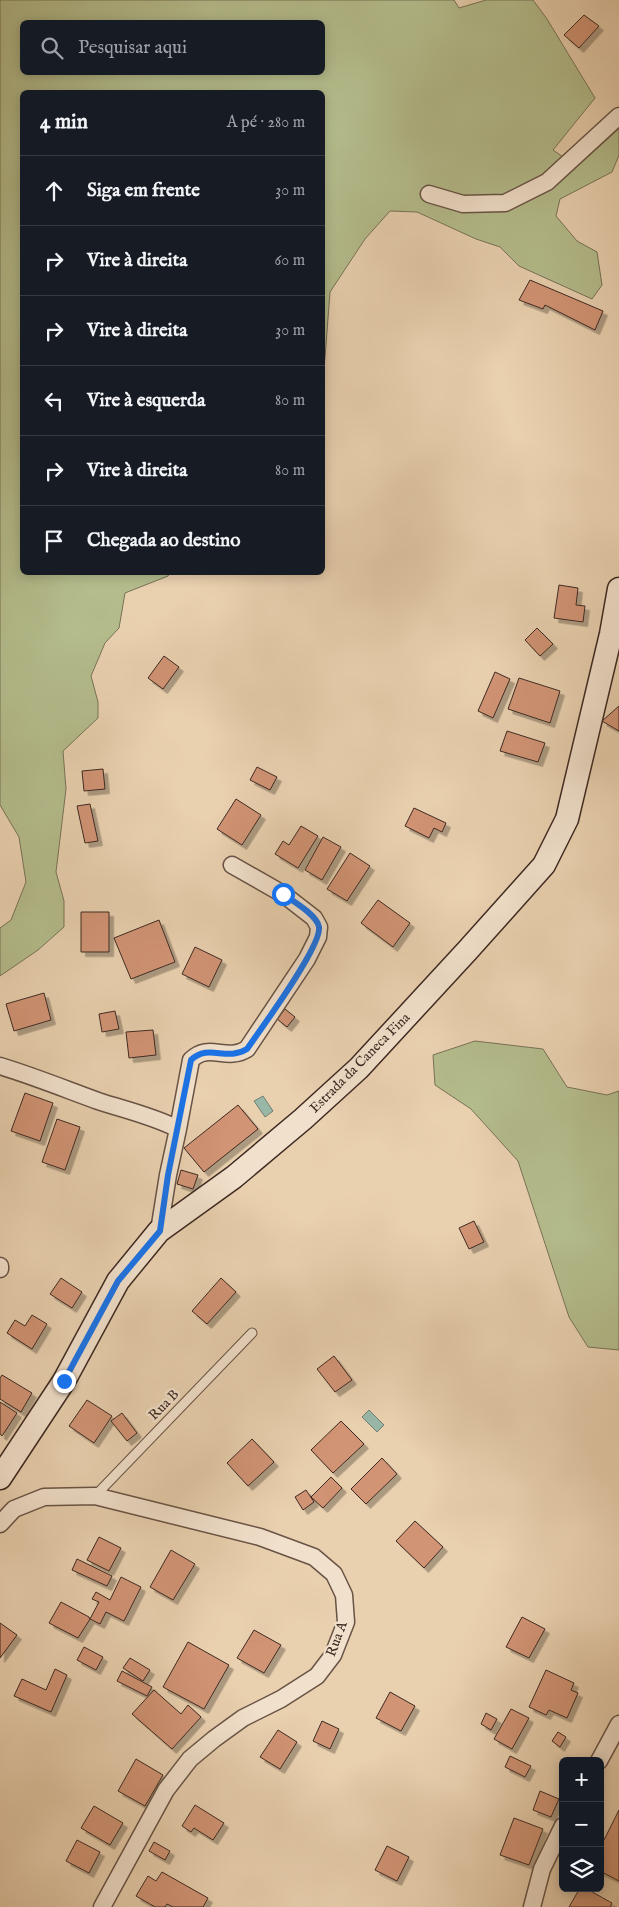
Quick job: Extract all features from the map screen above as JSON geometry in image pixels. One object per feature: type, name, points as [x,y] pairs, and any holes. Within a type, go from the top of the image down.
[{"type":"street","points":[[429,194],[463,204],[505,203],[546,182],[619,116]]},
{"type":"street","name":"Estrada da Caneca Fina","points":[[0,1478],[64,1381],[118,1281],[160,1231],[234,1177],[303,1119],[359,1068],[467,952],[544,865],[567,819],[615,635],[619,589]]},
{"type":"street","points":[[160,1231],[168,1175],[191,1060],[198,1053],[207,1051],[232,1055],[247,1049],[302,966],[318,937],[319,927],[314,918],[283,894],[232,865]]},
{"type":"street","points":[[0,1066],[99,1101],[146,1115],[178,1129]]},
{"type":"street","name":"Rua A","points":[[0,1524],[14,1509],[44,1497],[95,1496],[260,1537],[314,1557],[334,1574],[344,1595],[346,1622],[334,1655],[317,1676],[281,1699],[244,1718],[190,1759],[166,1790],[102,1907]]},
{"type":"street","points":[[601,1757],[619,1724]]},
{"type":"street","points":[[532,1907],[542,1869],[559,1834]]},
{"type":"lane","name":"Rua B","points":[[95,1496],[252,1333]]},
{"type":"green space","points":[[0,0],[454,0],[459,8],[486,0],[533,0],[547,19],[595,98],[553,150],[566,159],[612,123],[619,131],[619,155],[612,172],[560,199],[556,216],[577,241],[597,252],[602,285],[592,299],[519,266],[500,247],[476,239],[417,212],[390,211],[365,239],[330,292],[325,358],[325,90],[20,90],[20,575],[169,575],[125,593],[119,628],[105,643],[91,676],[98,702],[98,718],[63,751],[66,789],[56,872],[64,901],[64,927],[38,950],[0,976],[0,928],[11,920],[26,882],[19,837],[0,805]]},
{"type":"green space","points":[[475,1041],[543,1049],[567,1087],[607,1095],[619,1091],[619,1350],[588,1347],[569,1317],[518,1161],[471,1109],[435,1085],[433,1055]]},
{"type":"shaded area","points":[[263,1096],[273,1111],[265,1117],[254,1101]]},
{"type":"shaded area","points":[[369,1410],[384,1425],[377,1432],[362,1417]]},
{"type":"building","points":[[584,15],[599,26],[579,48],[564,35]]},
{"type":"building","points":[[530,280],[603,311],[595,330],[545,305],[543,309],[519,300]]},
{"type":"building","points":[[559,585],[578,588],[576,605],[585,606],[583,622],[554,618]]},
{"type":"building","points":[[537,628],[553,644],[540,656],[525,640]]},
{"type":"building","points":[[164,656],[179,667],[163,689],[148,678]]},
{"type":"building","points":[[495,672],[510,679],[493,718],[478,711]]},
{"type":"building","points":[[519,678],[560,691],[550,723],[508,709]]},
{"type":"building","points":[[619,706],[619,731],[602,721]]},
{"type":"building","points":[[507,731],[545,743],[538,762],[500,751]]},
{"type":"building","points":[[257,767],[277,777],[270,790],[250,780]]},
{"type":"building","points":[[103,769],[105,789],[84,791],[82,771]]},
{"type":"building","points":[[236,799],[261,815],[242,845],[217,829]]},
{"type":"building","points":[[90,804],[98,841],[85,843],[77,806]]},
{"type":"building","points":[[414,808],[446,823],[442,832],[434,828],[429,838],[405,826]]},
{"type":"building","points":[[301,826],[318,836],[298,868],[275,854],[283,841],[289,845]]},
{"type":"building","points":[[323,837],[341,847],[322,880],[305,870]]},
{"type":"building","points":[[350,853],[370,866],[347,901],[327,889]]},
{"type":"building","points":[[378,900],[410,923],[393,947],[361,923]]},
{"type":"building","points":[[81,912],[109,912],[109,952],[81,952]]},
{"type":"building","points":[[159,920],[175,962],[131,979],[114,938]]},
{"type":"building","points":[[195,947],[222,960],[209,987],[182,974]]},
{"type":"building","points":[[44,993],[51,1020],[14,1031],[6,1004]]},
{"type":"building","points":[[285,1009],[295,1017],[287,1027],[277,1019]]},
{"type":"building","points":[[115,1011],[119,1029],[102,1032],[99,1014]]},
{"type":"building","points":[[153,1030],[156,1055],[129,1058],[126,1032]]},
{"type":"building","points":[[25,1093],[53,1103],[40,1141],[11,1131]]},
{"type":"building","points":[[238,1105],[258,1129],[204,1172],[184,1148]]},
{"type":"building","points":[[57,1119],[80,1127],[65,1170],[42,1162]]},
{"type":"building","points":[[181,1170],[198,1175],[193,1189],[177,1184]]},
{"type":"building","points":[[474,1221],[484,1242],[469,1249],[459,1228]]},
{"type":"building","points":[[61,1278],[82,1292],[72,1308],[50,1294]]},
{"type":"building","points":[[221,1278],[236,1292],[207,1324],[192,1311]]},
{"type":"building","points":[[32,1315],[47,1324],[32,1349],[7,1333],[15,1320],[25,1326]]},
{"type":"building","points":[[334,1356],[352,1380],[335,1392],[317,1369]]},
{"type":"building","points":[[2,1375],[32,1393],[21,1412],[0,1399],[0,1378]]},
{"type":"building","points":[[87,1400],[112,1416],[94,1443],[69,1426]]},
{"type":"building","points":[[0,1402],[17,1413],[2,1436],[0,1434]]},
{"type":"building","points":[[122,1413],[137,1433],[127,1441],[111,1421]]},
{"type":"building","points":[[341,1421],[364,1444],[333,1473],[311,1450]]},
{"type":"building","points":[[252,1439],[274,1462],[248,1486],[227,1463]]},
{"type":"building","points":[[382,1458],[397,1474],[366,1504],[351,1489]]},
{"type":"building","points":[[331,1477],[342,1488],[323,1508],[311,1497]]},
{"type":"building","points":[[306,1490],[314,1502],[303,1510],[295,1497]]},
{"type":"building","points":[[415,1521],[443,1547],[424,1568],[396,1541]]},
{"type":"building","points":[[99,1537],[121,1548],[109,1571],[87,1560]]},
{"type":"building","points":[[171,1550],[195,1564],[173,1600],[150,1587]]},
{"type":"building","points":[[77,1559],[112,1576],[107,1586],[72,1570]]},
{"type":"building","points":[[121,1577],[141,1587],[124,1621],[106,1612],[100,1624],[90,1619],[99,1602],[92,1599],[96,1592],[110,1600]]},
{"type":"building","points":[[61,1602],[90,1619],[78,1638],[49,1623]]},
{"type":"building","points":[[522,1617],[545,1629],[529,1658],[506,1647]]},
{"type":"building","points":[[0,1623],[17,1635],[0,1658]]},
{"type":"building","points":[[254,1630],[281,1645],[264,1673],[237,1658]]},
{"type":"building","points":[[188,1642],[229,1665],[204,1709],[163,1687]]},
{"type":"building","points":[[84,1647],[103,1657],[96,1670],[77,1660]]},
{"type":"building","points":[[130,1658],[150,1670],[143,1681],[123,1668]]},
{"type":"building","points":[[55,1669],[67,1675],[51,1712],[14,1696],[22,1679],[46,1690]]},
{"type":"building","points":[[546,1670],[574,1683],[571,1690],[578,1693],[567,1718],[549,1710],[546,1715],[529,1707]]},
{"type":"building","points":[[122,1671],[152,1687],[147,1696],[117,1681]]},
{"type":"building","points":[[154,1690],[181,1714],[188,1705],[201,1717],[172,1749],[132,1714]]},
{"type":"building","points":[[390,1692],[415,1706],[401,1731],[376,1718]]},
{"type":"building","points":[[511,1709],[529,1718],[512,1749],[494,1739]]},
{"type":"building","points":[[486,1713],[497,1719],[491,1730],[481,1724]]},
{"type":"building","points":[[322,1721],[339,1729],[330,1749],[313,1741]]},
{"type":"building","points":[[278,1730],[297,1742],[280,1769],[260,1757]]},
{"type":"building","points":[[558,1732],[566,1737],[560,1747],[552,1741]]},
{"type":"building","points":[[510,1756],[531,1766],[525,1777],[505,1767]]},
{"type":"building","points":[[136,1759],[163,1775],[145,1806],[118,1791]]},
{"type":"building","points":[[540,1791],[559,1799],[551,1817],[533,1810]]},
{"type":"building","points":[[195,1805],[224,1823],[213,1840],[194,1828],[191,1832],[182,1826]]},
{"type":"building","points":[[94,1806],[123,1823],[110,1845],[81,1828]]},
{"type":"building","points":[[619,1810],[619,1881],[604,1873],[604,1840]]},
{"type":"building","points":[[514,1818],[543,1829],[529,1865],[500,1855]]},
{"type":"building","points":[[77,1840],[100,1852],[89,1873],[66,1861]]},
{"type":"building","points":[[154,1842],[170,1851],[165,1860],[149,1851]]},
{"type":"building","points":[[387,1846],[409,1857],[397,1881],[375,1870]]},
{"type":"building","points":[[162,1872],[208,1898],[203,1907],[173,1907],[167,1904],[165,1907],[155,1907],[136,1896],[148,1876],[156,1881]]},
{"type":"building","points":[[578,1892],[592,1892],[612,1903],[610,1907],[569,1907]]},
{"type":"route","points":[[64,1381],[118,1281],[160,1231],[168,1175],[191,1060],[198,1053],[207,1051],[232,1055],[247,1049],[307,959],[318,937],[319,927],[314,918],[283,894]]}]
